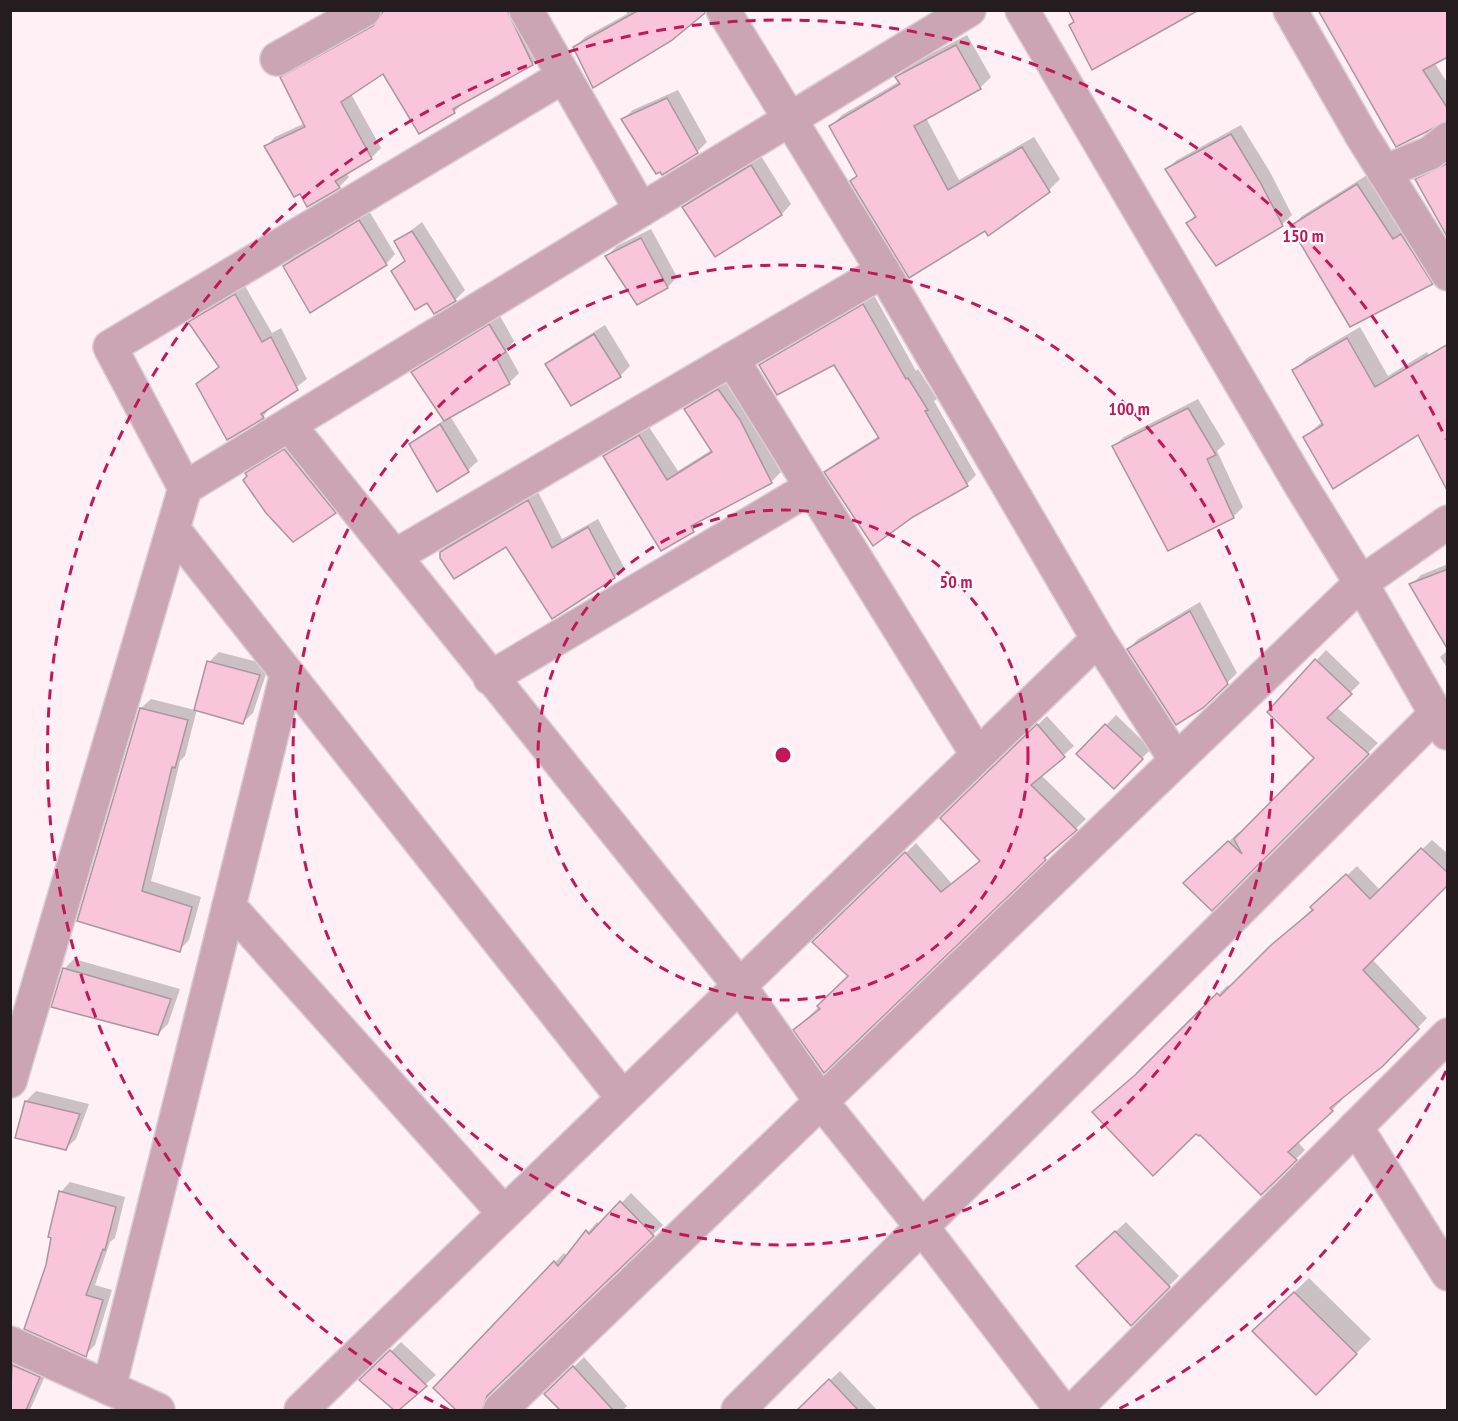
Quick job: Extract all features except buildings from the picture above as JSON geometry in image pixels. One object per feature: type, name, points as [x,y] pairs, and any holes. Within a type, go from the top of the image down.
[{"type":"street","points":[[277,59],[364,10]]},
{"type":"street","points":[[526,10],[641,210]]},
{"type":"street","points":[[723,10],[883,271],[1098,639],[1176,760]]},
{"type":"street","points":[[10,1081],[185,488],[969,10]]},
{"type":"street","points":[[738,1410],[922,1227],[1442,724],[1022,10]]},
{"type":"street","points":[[1290,10],[1384,172],[1448,274]]},
{"type":"street","points":[[185,488],[110,347],[564,76]]},
{"type":"street","points":[[1384,172],[1430,153],[1448,139]]},
{"type":"street","points":[[394,556],[883,271]]},
{"type":"street","points":[[732,359],[977,754]]},
{"type":"street","points":[[289,424],[738,985],[820,1100],[922,1227],[1062,1410]]},
{"type":"street","points":[[490,678],[810,488]]},
{"type":"street","points":[[500,1410],[820,1100],[1361,583],[1448,522]]},
{"type":"street","points":[[173,529],[622,1098]]},
{"type":"street","points":[[301,1410],[1098,639]]},
{"type":"street","points":[[109,1388],[287,673]]},
{"type":"street","points":[[229,906],[504,1213]]},
{"type":"street","points":[[1074,1410],[1448,1035]]},
{"type":"street","points":[[1356,1127],[1448,1274]]},
{"type":"street","points":[[10,1343],[158,1410]]}]
